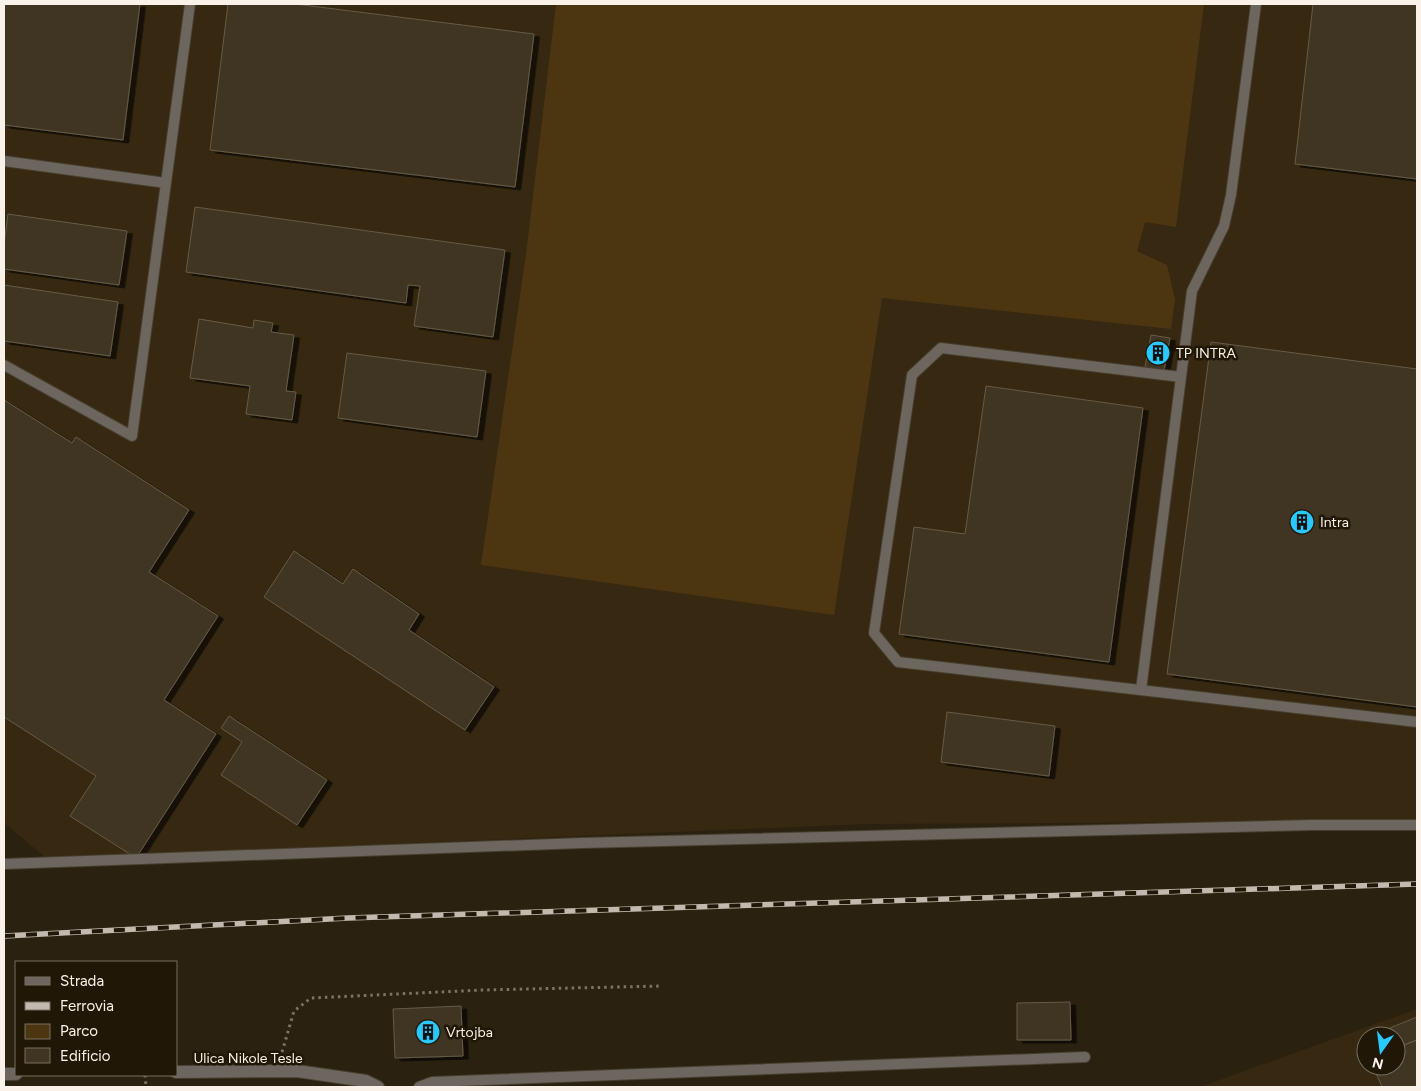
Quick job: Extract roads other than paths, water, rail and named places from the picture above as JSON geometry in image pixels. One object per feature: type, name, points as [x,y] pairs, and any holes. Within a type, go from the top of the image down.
[{"type":"street","name":"Ulica Nikole Tesle","points":[[178,1072],[297,1071],[366,1081],[378,1087]]},
{"type":"lane","points":[[4,365],[132,436],[190,4]]},
{"type":"lane","points":[[1141,690],[1192,291],[1224,226],[1231,195],[1256,4]]},
{"type":"lane","points":[[4,161],[166,183]]},
{"type":"lane","points":[[1181,377],[941,348],[912,375],[874,633],[898,662],[1417,722]]},
{"type":"lane","points":[[4,864],[582,843],[1312,825],[1417,825]]},
{"type":"lane","points":[[419,1087],[432,1082],[1085,1057]]},
{"type":"lane","points":[[485,1081],[503,1087]]},
{"type":"railway","points":[[4,936],[348,918],[1417,884]]},
{"type":"place","name":"TP INTRA","points":[[1158,353]]},
{"type":"place","name":"Intra","points":[[1302,522]]},
{"type":"place","name":"Vrtojba","points":[[428,1032]]}]
